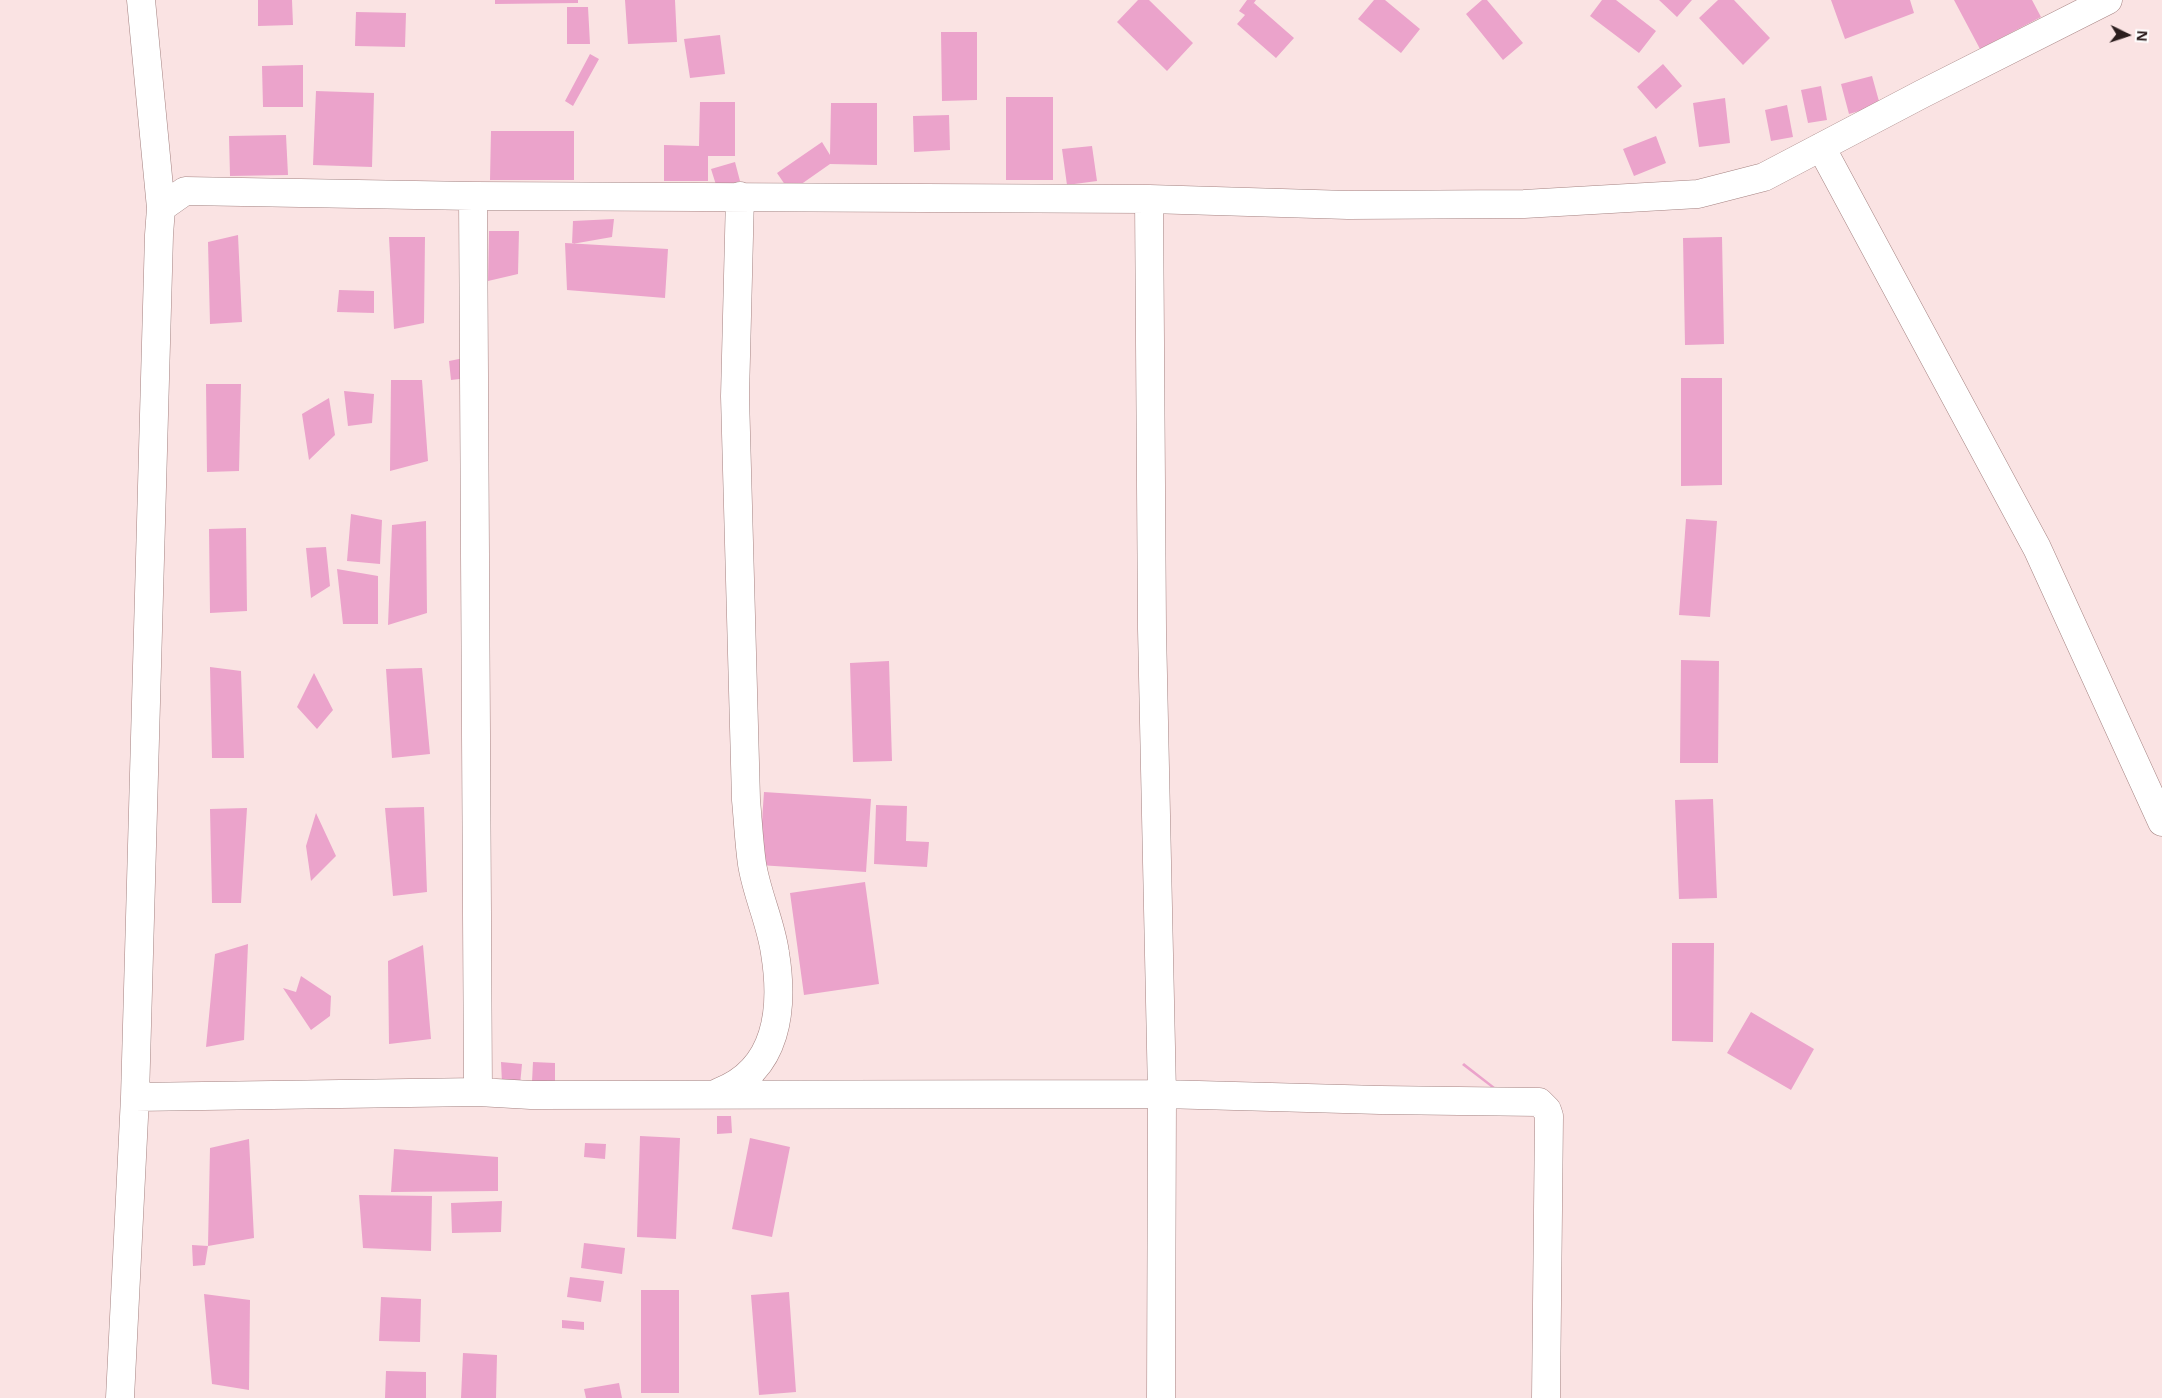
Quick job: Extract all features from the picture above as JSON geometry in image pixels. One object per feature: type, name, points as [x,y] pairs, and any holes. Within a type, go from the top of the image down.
[{"type":"street","points":[[120,1398],[135,1098],[161,208],[141,0]]},
{"type":"street","points":[[161,208],[185,192],[473,196],[1149,199],[1348,205],[1524,204],[1698,194],[1764,177],[2108,0]]},
{"type":"street","points":[[1821,147],[2037,548],[2162,822]]},
{"type":"street","points":[[473,196],[478,1092]]},
{"type":"street","points":[[716,1094],[736,1086],[751,1074],[765,1055],[774,1032],[779,998],[776,954],[752,864],[746,800],[735,396],[740,196]]},
{"type":"street","points":[[1149,199],[1152,629],[1162,1094],[1161,1398]]},
{"type":"street","points":[[135,1098],[478,1092],[531,1095],[1162,1094],[1539,1102],[1550,1116],[1546,1398]]},
{"type":"building","points":[[258,0],[292,0],[293,25],[258,26]]},
{"type":"building","points":[[495,0],[578,0],[578,3],[495,4]]},
{"type":"building","points":[[625,0],[675,0],[677,42],[628,44]]},
{"type":"building","points":[[1138,0],[1149,0],[1193,43],[1167,71],[1117,22]]},
{"type":"building","points":[[1247,0],[1256,0],[1251,7],[1254,3],[1294,38],[1276,58],[1237,24],[1245,15],[1239,11]]},
{"type":"building","points":[[1374,0],[1385,0],[1420,29],[1401,53],[1358,19]]},
{"type":"building","points":[[1482,0],[1487,0],[1523,43],[1503,60],[1466,14]]},
{"type":"building","points":[[1602,0],[1616,0],[1656,31],[1639,53],[1590,16]]},
{"type":"building","points":[[1659,0],[1692,0],[1677,17]]},
{"type":"building","points":[[1718,0],[1734,0],[1770,38],[1743,65],[1699,18]]},
{"type":"building","points":[[1831,0],[1910,0],[1914,13],[1845,39]]},
{"type":"building","points":[[1954,0],[2032,0],[2041,17],[1980,49]]},
{"type":"building","points":[[567,7],[588,7],[590,44],[567,44]]},
{"type":"building","points":[[356,12],[406,13],[405,47],[355,46]]},
{"type":"building","points":[[941,32],[977,32],[977,100],[942,101]]},
{"type":"building","points":[[720,35],[725,74],[690,78],[684,39]]},
{"type":"building","points":[[590,54],[599,59],[573,106],[565,101]]},
{"type":"building","points":[[1663,64],[1682,86],[1656,109],[1637,87]]},
{"type":"building","points":[[303,65],[303,107],[263,107],[262,66]]},
{"type":"building","points":[[1872,76],[1880,105],[1849,114],[1841,84]]},
{"type":"building","points":[[1821,86],[1827,120],[1808,123],[1801,90]]},
{"type":"building","points":[[316,91],[374,93],[372,167],[313,165]]},
{"type":"building","points":[[1006,97],[1053,97],[1053,180],[1006,180]]},
{"type":"building","points":[[1725,98],[1730,143],[1699,147],[1693,103]]},
{"type":"building","points":[[700,102],[735,102],[735,156],[708,156],[708,181],[664,181],[664,145],[699,146]]},
{"type":"building","points":[[831,103],[877,103],[877,165],[830,164],[790,192],[777,173],[822,142],[830,155]]},
{"type":"building","points":[[1787,105],[1793,137],[1771,141],[1765,110]]},
{"type":"building","points":[[949,115],[950,150],[914,152],[913,116]]},
{"type":"building","points":[[491,131],[574,131],[574,180],[490,180]]},
{"type":"building","points":[[286,135],[288,175],[230,176],[229,136]]},
{"type":"building","points":[[1656,136],[1666,163],[1634,176],[1623,149]]},
{"type":"building","points":[[1092,146],[1097,181],[1067,185],[1062,149]]},
{"type":"building","points":[[735,162],[740,181],[717,188],[711,169]]},
{"type":"building","points":[[614,219],[612,237],[572,244],[573,221]]},
{"type":"building","points":[[489,231],[519,231],[518,274],[488,281]]},
{"type":"building","points":[[238,235],[242,322],[210,324],[208,242]]},
{"type":"building","points":[[389,237],[425,237],[424,323],[394,329]]},
{"type":"building","points":[[1722,237],[1724,344],[1685,345],[1683,238]]},
{"type":"building","points":[[565,243],[668,249],[665,298],[567,290]]},
{"type":"building","points":[[339,290],[374,291],[374,313],[337,312]]},
{"type":"building","points":[[464,358],[468,378],[451,380],[449,361]]},
{"type":"building","points":[[1681,378],[1722,378],[1722,485],[1681,486]]},
{"type":"building","points":[[391,380],[422,380],[428,461],[390,471]]},
{"type":"building","points":[[206,384],[241,384],[239,471],[207,472]]},
{"type":"building","points":[[344,391],[374,394],[372,423],[348,426]]},
{"type":"building","points":[[329,398],[335,435],[309,460],[302,414]]},
{"type":"building","points":[[351,514],[382,520],[380,564],[347,561]]},
{"type":"building","points":[[1686,519],[1717,521],[1710,617],[1679,615]]},
{"type":"building","points":[[426,521],[427,613],[388,625],[392,525]]},
{"type":"building","points":[[246,528],[247,611],[210,613],[209,529]]},
{"type":"building","points":[[326,547],[330,586],[311,598],[306,548]]},
{"type":"building","points":[[337,569],[378,576],[378,624],[343,624]]},
{"type":"building","points":[[1681,660],[1719,661],[1718,763],[1680,763]]},
{"type":"building","points":[[889,661],[892,761],[853,762],[850,663]]},
{"type":"building","points":[[210,667],[241,671],[244,758],[212,758]]},
{"type":"building","points":[[422,668],[430,754],[392,758],[386,669]]},
{"type":"building","points":[[314,673],[333,710],[317,729],[297,707]]},
{"type":"building","points":[[764,792],[871,799],[866,872],[759,865]]},
{"type":"building","points":[[1713,799],[1717,898],[1679,899],[1675,800]]},
{"type":"building","points":[[876,805],[907,806],[906,841],[929,842],[927,867],[874,864]]},
{"type":"building","points":[[424,807],[427,892],[393,896],[385,808]]},
{"type":"building","points":[[247,808],[241,903],[212,903],[210,809]]},
{"type":"building","points":[[316,813],[336,856],[311,881],[306,846]]},
{"type":"building","points":[[865,882],[879,984],[804,995],[790,893]]},
{"type":"building","points":[[1672,943],[1714,943],[1713,1042],[1672,1041]]},
{"type":"building","points":[[248,944],[244,1040],[206,1047],[215,954]]},
{"type":"building","points":[[423,945],[431,1039],[389,1044],[388,961]]},
{"type":"building","points":[[301,976],[331,996],[330,1016],[311,1030],[283,988],[296,992]]},
{"type":"building","points":[[1751,1012],[1814,1049],[1791,1090],[1727,1053]]},
{"type":"building","points":[[501,1062],[522,1064],[520,1085],[502,1083]]},
{"type":"building","points":[[533,1062],[555,1063],[555,1087],[532,1082]]},
{"type":"building","points":[[1464,1063],[1505,1095],[1504,1097],[1462,1065]]},
{"type":"building","points":[[717,1116],[731,1116],[732,1133],[717,1134]]},
{"type":"building","points":[[640,1136],[680,1138],[676,1239],[637,1237]]},
{"type":"building","points":[[750,1138],[790,1147],[772,1237],[732,1229]]},
{"type":"building","points":[[249,1139],[254,1238],[208,1246],[210,1148]]},
{"type":"building","points":[[585,1143],[606,1144],[605,1159],[584,1157]]},
{"type":"building","points":[[394,1149],[498,1157],[498,1191],[391,1192]]},
{"type":"building","points":[[359,1195],[432,1196],[431,1251],[363,1248]]},
{"type":"building","points":[[502,1201],[501,1232],[452,1233],[451,1203]]},
{"type":"building","points":[[584,1243],[625,1248],[622,1274],[581,1268]]},
{"type":"building","points":[[192,1245],[208,1246],[205,1265],[193,1266]]},
{"type":"building","points":[[570,1277],[604,1281],[601,1302],[567,1297]]},
{"type":"building","points":[[641,1290],[679,1290],[679,1393],[641,1393]]},
{"type":"building","points":[[789,1292],[796,1392],[759,1395],[751,1295]]},
{"type":"building","points":[[204,1294],[250,1300],[249,1390],[212,1384]]},
{"type":"building","points":[[381,1297],[421,1299],[420,1342],[379,1341]]},
{"type":"building","points":[[562,1320],[584,1322],[584,1330],[562,1328]]},
{"type":"building","points":[[463,1353],[497,1355],[496,1398],[461,1398]]},
{"type":"building","points":[[386,1371],[426,1372],[426,1398],[385,1398]]},
{"type":"building","points":[[619,1383],[622,1398],[586,1398],[584,1389]]}]
